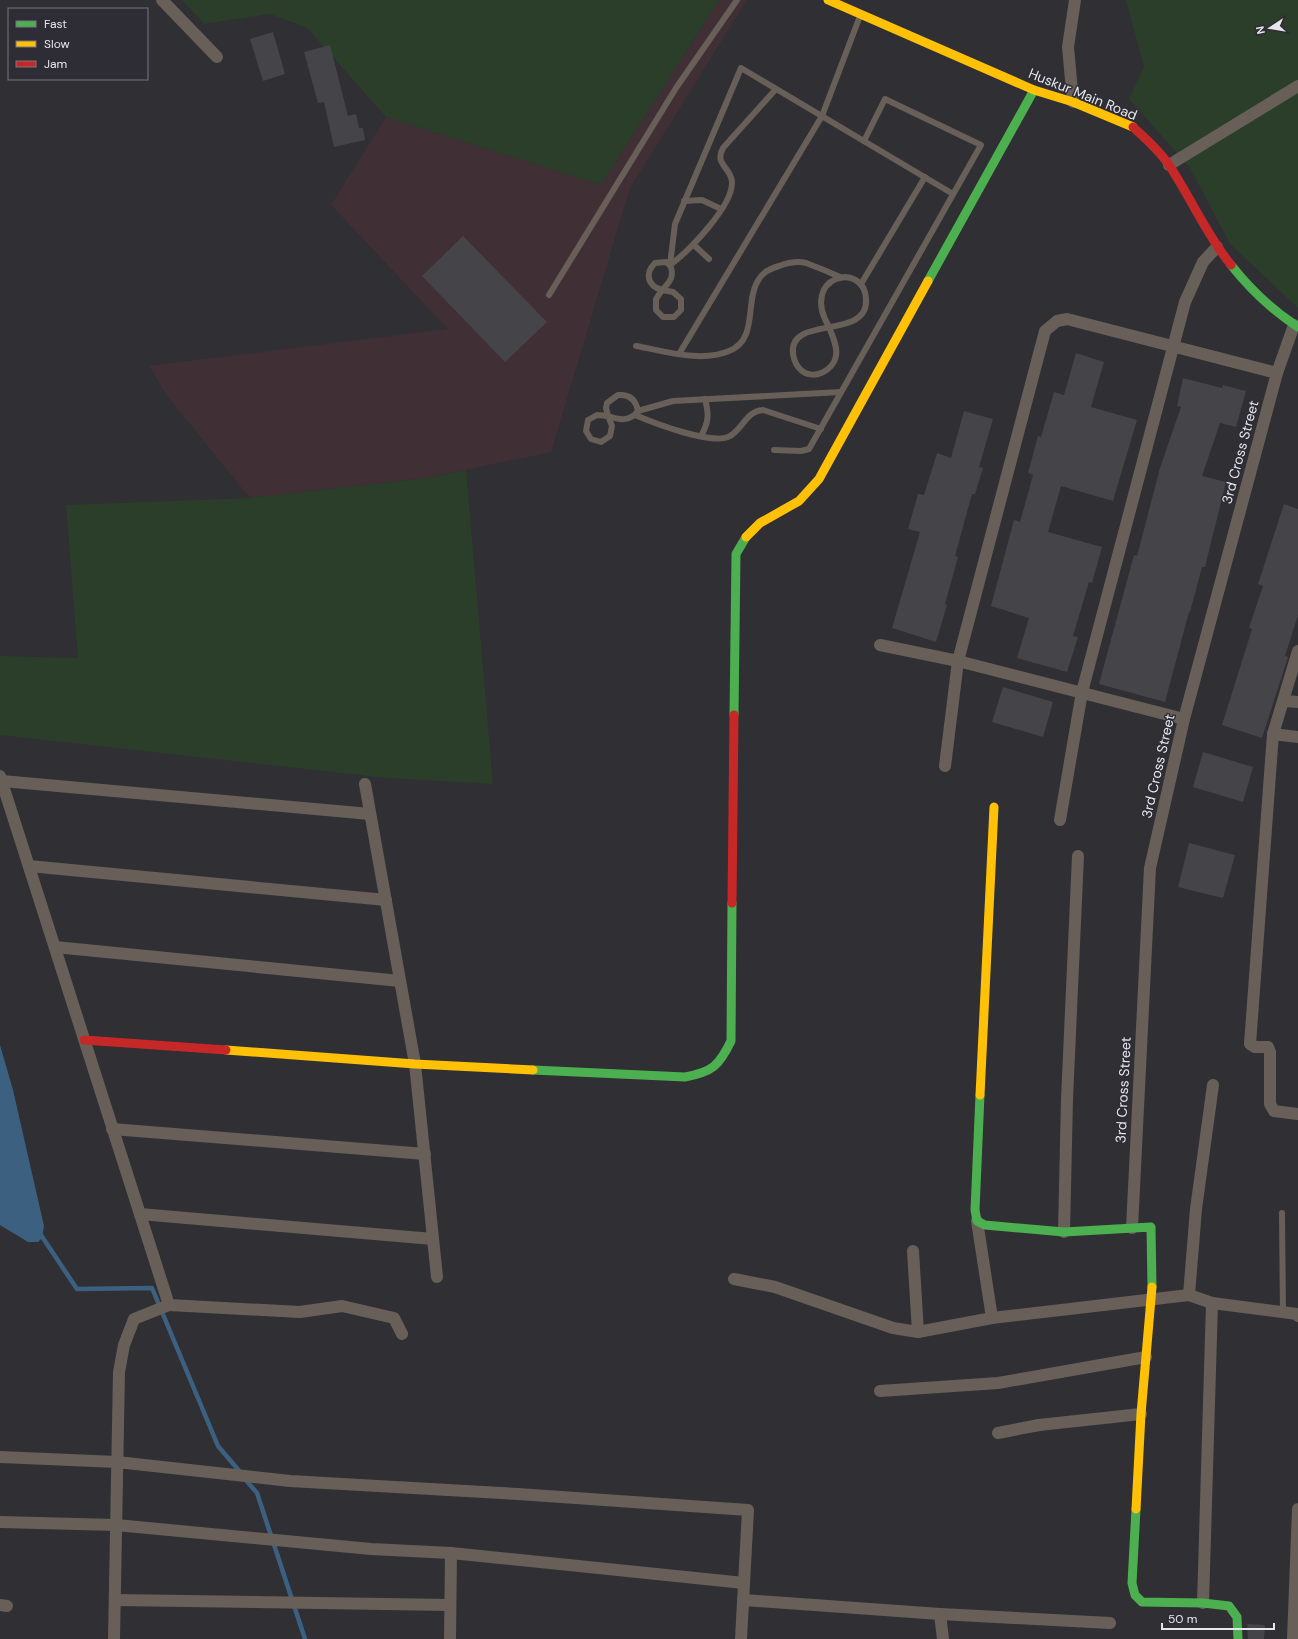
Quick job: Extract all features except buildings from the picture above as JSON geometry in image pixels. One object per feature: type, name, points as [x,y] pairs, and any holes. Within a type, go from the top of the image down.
[{"type":"street","points":[[162,0],[217,57]]},
{"type":"street","name":"Huskur Main Road","points":[[828,0],[1034,90],[1073,102],[1132,126],[1155,147],[1169,166],[1217,247],[1243,280],[1281,316],[1296,326]]},
{"type":"street","points":[[1073,102],[1068,47],[1075,0]]},
{"type":"street","points":[[1169,166],[1298,86]]},
{"type":"street","points":[[84,1040],[415,1064],[685,1077],[703,1074],[721,1062],[731,1041],[736,554],[744,540],[760,523],[799,500],[819,479],[1034,90]]},
{"type":"street","points":[[1060,820],[1082,692],[1185,302],[1203,262],[1217,247]]},
{"type":"street","points":[[946,766],[958,661],[1045,331],[1057,322],[1067,319],[1277,373]]},
{"type":"street","name":"3rd Cross Street","points":[[1132,1228],[1150,868],[1184,719],[1277,373],[1296,326]]},
{"type":"street","points":[[880,645],[958,661],[1184,719]]},
{"type":"street","points":[[1298,651],[1273,734],[1250,1044],[1255,1048],[1268,1047],[1270,1052],[1270,1104],[1274,1111],[1298,1114]]},
{"type":"street","points":[[1284,701],[1298,702]]},
{"type":"street","points":[[1273,734],[1298,737]]},
{"type":"street","points":[[169,1305],[1,779],[370,814]]},
{"type":"street","points":[[365,784],[415,1064],[438,1277]]},
{"type":"street","points":[[992,1318],[975,1210],[994,807]]},
{"type":"street","points":[[1064,1232],[1067,1099],[1078,856]]},
{"type":"street","points":[[29,866],[386,900]]},
{"type":"street","points":[[55,947],[400,982]]},
{"type":"street","points":[[1189,1294],[1196,1209],[1213,1085]]},
{"type":"street","points":[[112,1128],[425,1154]]},
{"type":"street","points":[[140,1214],[433,1239]]},
{"type":"street","points":[[977,1221],[985,1225],[1064,1232],[1151,1227],[1152,1299],[1141,1414],[1132,1583],[1135,1595],[1142,1602],[1203,1603],[1229,1606],[1237,1617],[1238,1639]]},
{"type":"street","points":[[913,1251],[918,1332]]},
{"type":"street","points":[[734,1279],[775,1287],[893,1328],[918,1332],[992,1318],[1189,1294],[1212,1303],[1298,1316]]},
{"type":"street","points":[[1203,1603],[1212,1303]]},
{"type":"street","points":[[114,1639],[119,1372],[124,1345],[134,1319],[169,1305],[300,1312],[342,1306],[394,1318],[402,1334]]},
{"type":"street","points":[[880,1391],[998,1383],[1146,1358]]},
{"type":"street","points":[[998,1434],[1039,1425],[1141,1414]]},
{"type":"street","points":[[0,1457],[118,1462],[290,1481],[526,1494],[748,1510],[741,1639]]},
{"type":"street","points":[[1293,1639],[1298,1508]]},
{"type":"street","points":[[0,1522],[116,1525],[371,1549],[451,1553],[744,1582]]},
{"type":"street","points":[[450,1639],[451,1553]]},
{"type":"street","points":[[115,1600],[450,1605]]},
{"type":"street","points":[[743,1600],[940,1614],[1110,1623]]},
{"type":"street","points":[[940,1614],[943,1639]]},
{"type":"lane","points":[[549,295],[676,88],[737,0]]},
{"type":"lane","points":[[679,354],[822,116],[860,15]]},
{"type":"lane","points":[[670,264],[666,262],[655,263],[649,271],[648,279],[651,284],[662,290],[673,292],[681,299],[681,310],[674,317],[663,317],[656,310],[656,300],[662,290],[671,280],[673,275],[670,264],[675,224],[741,68],[953,194]]},
{"type":"lane","points":[[670,264],[694,245],[721,209],[728,196],[732,183],[731,176],[720,161],[720,154],[729,141],[776,89]]},
{"type":"lane","points":[[774,450],[801,451],[809,449],[980,145],[885,99],[864,141]]},
{"type":"lane","points":[[861,284],[925,177]]},
{"type":"lane","points":[[684,201],[702,200],[721,209]]},
{"type":"lane","points":[[694,245],[709,259]]},
{"type":"lane","points":[[636,346],[679,354],[701,356],[717,355],[731,351],[745,338],[754,292],[759,278],[768,270],[792,262],[805,263],[840,277],[852,278],[861,284],[867,300],[863,312],[857,319],[847,325],[829,327],[811,331],[799,337],[792,349],[794,361],[801,370],[811,375],[823,373],[833,364],[836,355],[829,327],[823,317],[821,304],[822,291],[831,280],[840,277]]},
{"type":"lane","points":[[636,413],[637,404],[633,398],[618,395],[607,403],[606,408],[608,416],[612,426],[610,436],[601,442],[591,439],[586,431],[588,420],[597,415],[608,416],[619,420],[629,419],[636,413],[673,401],[841,392]]},
{"type":"lane","points":[[700,436],[707,425],[708,413],[705,399]]},
{"type":"lane","points":[[636,413],[662,427],[716,440],[731,436],[751,414],[763,410],[821,429]]},
{"type":"lane","points":[[1282,1213],[1283,1314]]},
{"type":"shaded area","points":[[719,0],[747,0],[630,188],[551,452],[427,478],[250,498],[168,397],[149,366],[448,329],[331,205],[386,117],[601,185]]},
{"type":"green space","points":[[182,0],[719,0],[601,185],[386,117],[307,28],[270,14],[204,24]]},
{"type":"green space","points":[[1126,0],[1298,0],[1298,308],[1230,244],[1190,168],[1129,99],[1144,67]]},
{"type":"green space","points":[[466,470],[493,784],[387,778],[0,735],[0,656],[78,658],[66,505],[250,498],[427,478]]},
{"type":"water","points":[[0,1045],[13,1090],[44,1226],[42,1238],[38,1242],[28,1242],[0,1225]]},
{"type":"waterway","points":[[39,1232],[77,1289],[152,1288],[218,1446],[241,1473]]},
{"type":"waterway","points":[[245,1479],[257,1493],[305,1639]]},
{"type":"traffic: fast","points":[[928,281],[1034,90]]},
{"type":"traffic: fast","points":[[1231,265],[1262,299],[1279,314],[1298,327]]},
{"type":"traffic: fast","points":[[734,715],[736,554],[746,537]]},
{"type":"traffic: fast","points":[[533,1070],[685,1077],[702,1073],[714,1066],[723,1056],[731,1041],[732,903]]},
{"type":"traffic: fast","points":[[980,1095],[975,1210],[977,1221],[985,1225],[1064,1232],[1151,1227],[1152,1287]]},
{"type":"traffic: fast","points":[[1136,1509],[1132,1583],[1135,1595],[1142,1602],[1203,1603],[1229,1606],[1237,1617],[1238,1639]]},
{"type":"traffic: slow","points":[[828,0],[1034,90],[1073,102],[1133,127]]},
{"type":"traffic: slow","points":[[746,537],[760,523],[799,501],[819,479],[928,281]]},
{"type":"traffic: slow","points":[[980,1095],[994,807]]},
{"type":"traffic: slow","points":[[226,1050],[415,1064],[533,1070]]},
{"type":"traffic: slow","points":[[1136,1509],[1141,1414],[1152,1287]]},
{"type":"traffic: jam","points":[[1133,127],[1157,150],[1169,165],[1214,241],[1231,265]]},
{"type":"traffic: jam","points":[[732,903],[734,715]]},
{"type":"traffic: jam","points":[[84,1040],[226,1050]]}]
